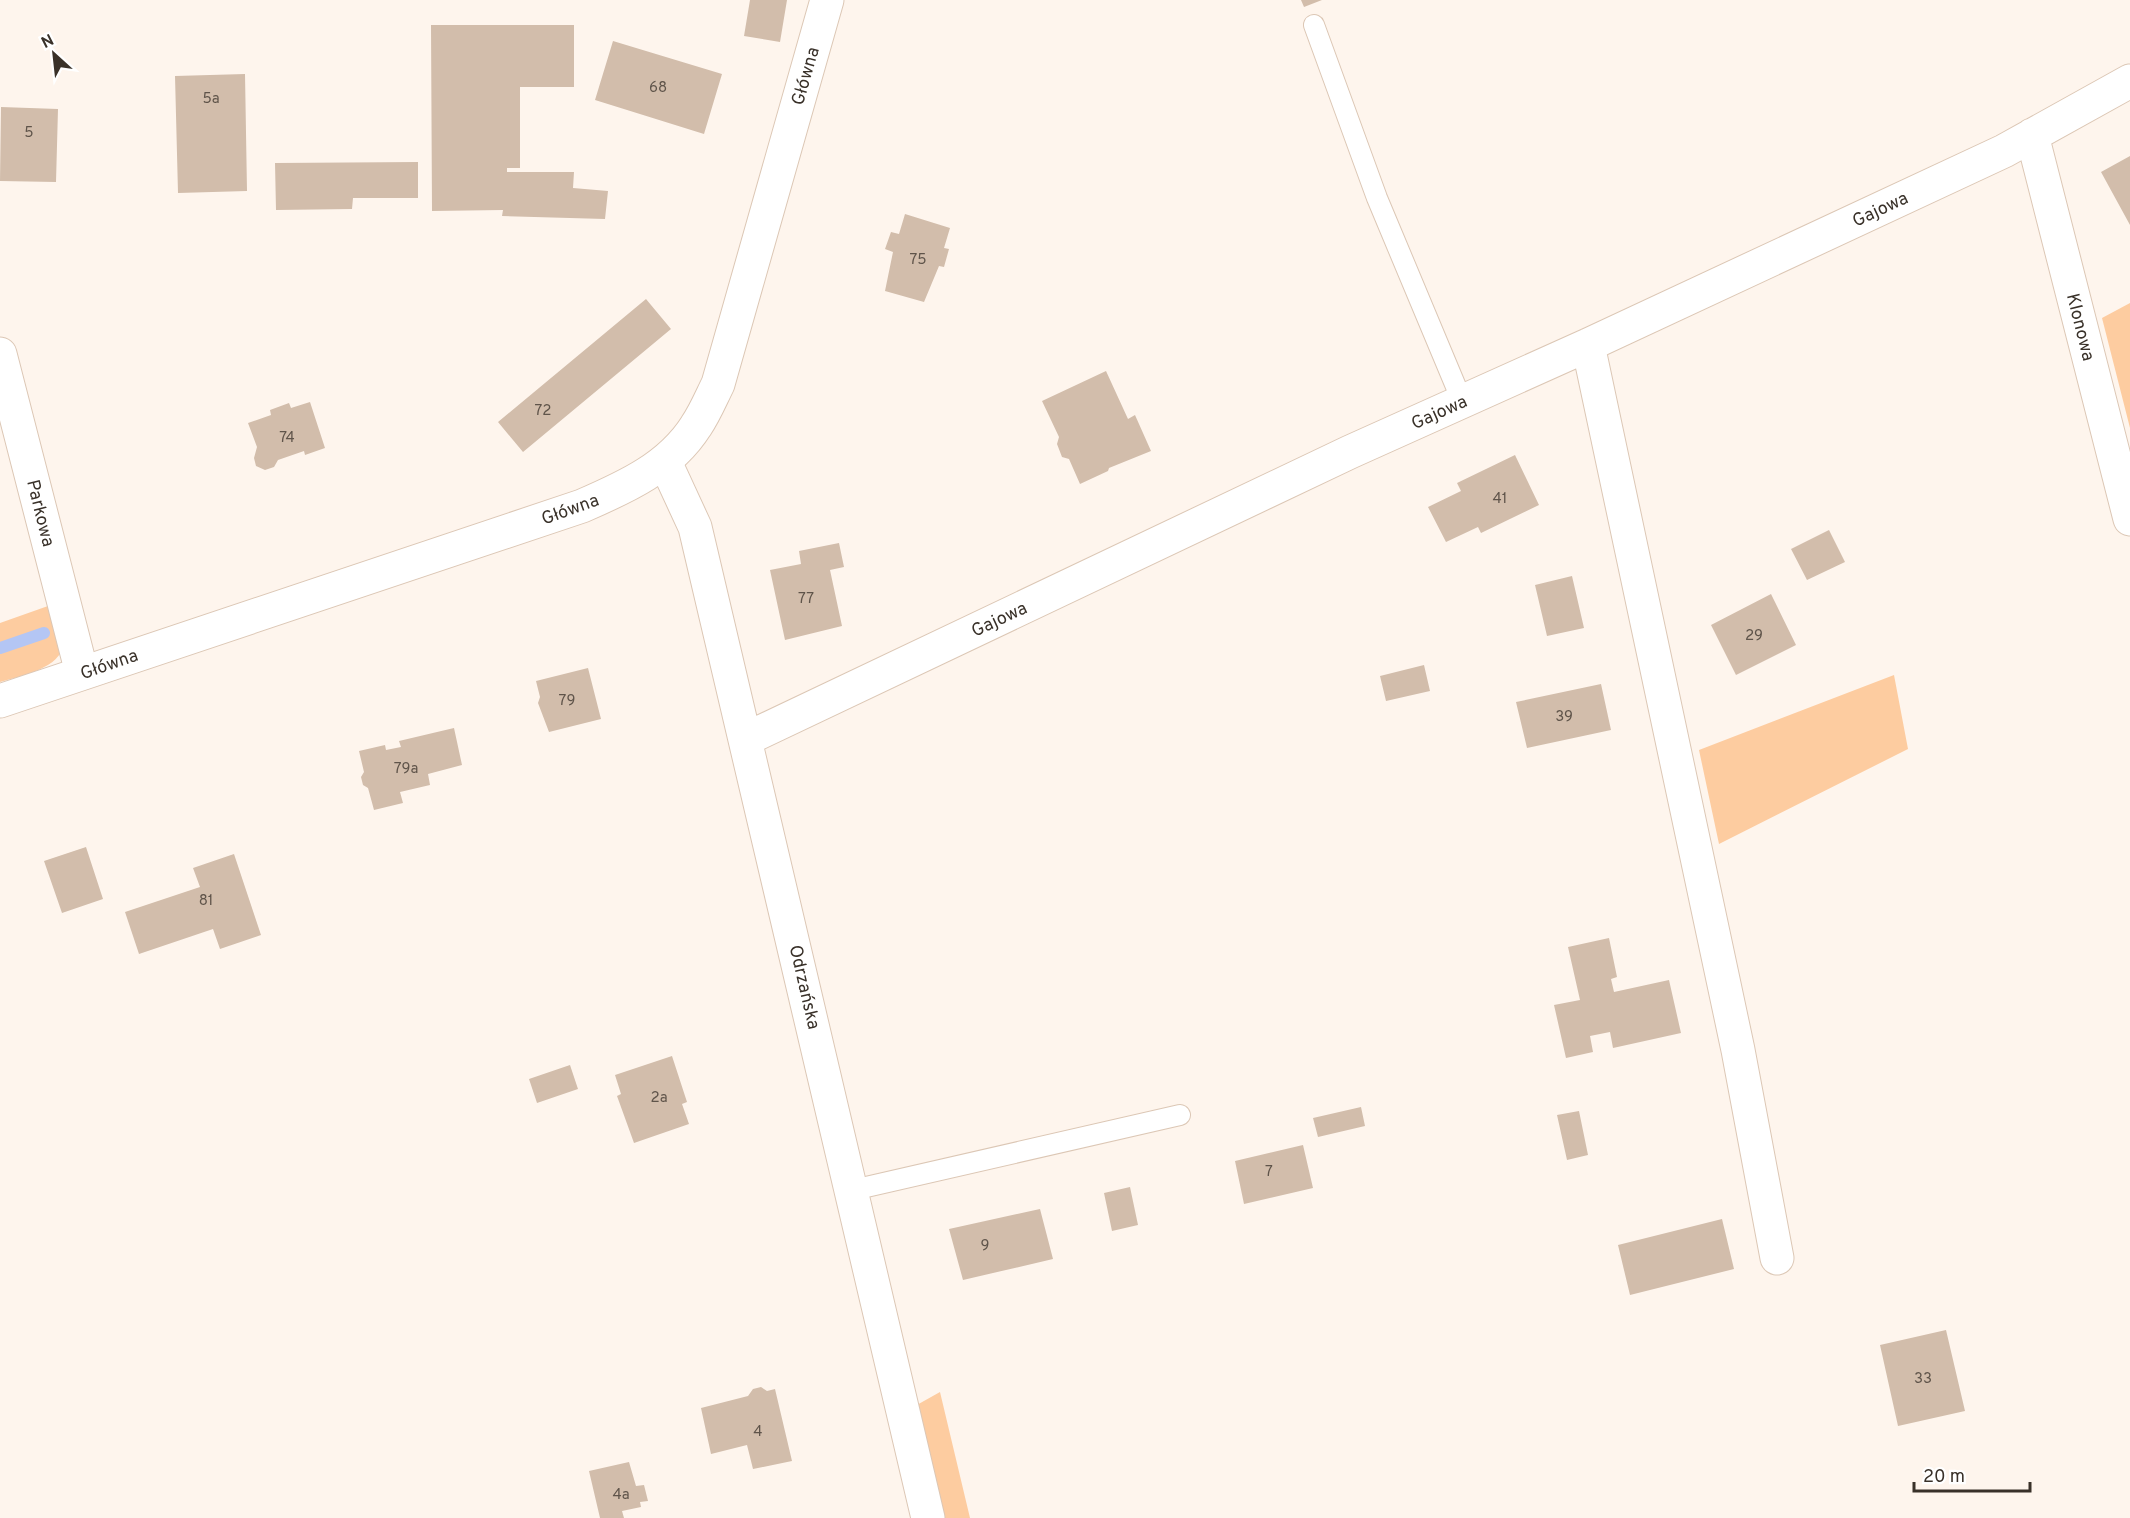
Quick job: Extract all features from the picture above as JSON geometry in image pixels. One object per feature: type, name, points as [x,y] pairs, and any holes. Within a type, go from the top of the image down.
[{"type":"street","name":"Główna","points":[[0,701],[582,506],[624,488],[665,462],[696,427],[718,384],[827,0]]},
{"type":"street","name":"Gajowa","points":[[746,739],[1462,401],[1588,345],[2004,151],[2130,81]]},
{"type":"street","name":"Klonowa","points":[[2032,135],[2130,519]]},
{"type":"street","points":[[1588,345],[1738,1050],[1777,1258]]},
{"type":"street","name":"Parkowa","points":[[0,354],[82,673]]},
{"type":"street","name":"Odrzańska","points":[[665,462],[695,526],[853,1190],[928,1518]]},
{"type":"lane","points":[[1314,25],[1377,198],[1462,401]]},
{"type":"lane","points":[[853,1190],[1180,1115]]},
{"type":"shaded area","points":[[2130,303],[2130,428],[2102,318]]},
{"type":"shaded area","points":[[48,606],[62,636],[63,647],[59,655],[52,663],[42,668],[0,682],[0,623]]},
{"type":"shaded area","points":[[1894,675],[1908,749],[1719,844],[1699,750]]},
{"type":"shaded area","points":[[940,1392],[970,1518],[941,1518],[915,1406]]},
{"type":"building","points":[[750,0],[787,0],[780,42],[744,36]]},
{"type":"building","points":[[1301,0],[1322,0],[1304,7]]},
{"type":"building","points":[[431,25],[574,25],[574,87],[520,87],[520,168],[507,168],[507,172],[574,172],[573,188],[608,191],[605,219],[502,216],[503,210],[432,211]]},
{"type":"building","points":[[613,41],[722,74],[704,134],[595,100]]},
{"type":"building","points":[[245,74],[247,191],[178,193],[175,76]]},
{"type":"building","points":[[1,107],[58,109],[56,182],[0,181]]},
{"type":"building","points":[[2130,156],[2130,225],[2101,172]]},
{"type":"building","points":[[418,162],[418,198],[353,198],[352,209],[276,210],[275,163]]},
{"type":"building","points":[[905,214],[950,228],[944,248],[949,249],[944,267],[939,266],[924,302],[885,291],[893,252],[885,249],[891,232],[899,234]]},
{"type":"building","points":[[646,299],[671,329],[523,452],[498,422]]},
{"type":"building","points":[[1106,371],[1128,419],[1135,415],[1151,451],[1109,468],[1108,471],[1080,484],[1069,459],[1062,457],[1057,444],[1059,437],[1042,401]]},
{"type":"building","points":[[310,402],[325,448],[305,455],[304,451],[278,460],[274,467],[265,470],[256,466],[254,458],[257,447],[248,423],[271,415],[270,410],[289,403],[291,408]]},
{"type":"building","points":[[1515,455],[1539,505],[1481,533],[1478,527],[1446,542],[1428,507],[1461,491],[1457,483]]},
{"type":"building","points":[[1829,530],[1845,562],[1807,580],[1791,549]]},
{"type":"building","points":[[839,543],[844,567],[830,570],[842,626],[785,640],[770,570],[801,564],[799,551]]},
{"type":"building","points":[[1572,576],[1584,628],[1547,636],[1535,585]]},
{"type":"building","points":[[1771,594],[1796,645],[1736,675],[1711,625]]},
{"type":"building","points":[[1424,665],[1430,691],[1386,701],[1380,676]]},
{"type":"building","points":[[588,668],[601,719],[549,732],[538,703],[540,697],[536,681]]},
{"type":"building","points":[[1601,684],[1611,730],[1527,748],[1516,702]]},
{"type":"building","points":[[454,728],[462,765],[428,774],[430,785],[400,792],[403,803],[374,810],[368,788],[363,785],[361,777],[364,772],[359,751],[385,745],[386,750],[401,747],[399,741]]},
{"type":"building","points":[[86,847],[103,899],[62,913],[44,861]]},
{"type":"building","points":[[234,854],[261,935],[220,949],[213,929],[139,954],[125,912],[200,887],[193,868]]},
{"type":"building","points":[[1609,938],[1617,977],[1611,979],[1614,992],[1669,980],[1681,1033],[1613,1048],[1610,1032],[1590,1036],[1593,1052],[1566,1058],[1554,1005],[1580,1000],[1568,947]]},
{"type":"building","points":[[672,1056],[687,1102],[682,1104],[689,1124],[634,1143],[617,1096],[621,1094],[615,1075]]},
{"type":"building","points":[[570,1065],[578,1089],[537,1103],[529,1079]]},
{"type":"building","points":[[1361,1107],[1365,1126],[1318,1137],[1313,1118]]},
{"type":"building","points":[[1579,1111],[1588,1155],[1567,1160],[1557,1115]]},
{"type":"building","points":[[1303,1145],[1313,1188],[1244,1204],[1235,1161]]},
{"type":"building","points":[[1130,1187],[1138,1225],[1112,1231],[1104,1193]]},
{"type":"building","points":[[1040,1209],[1053,1259],[963,1280],[949,1229]]},
{"type":"building","points":[[1722,1219],[1734,1269],[1630,1295],[1618,1245]]},
{"type":"building","points":[[1946,1330],[1965,1411],[1898,1426],[1880,1345]]},
{"type":"building","points":[[761,1387],[767,1391],[775,1389],[792,1461],[753,1469],[747,1445],[711,1454],[701,1408],[748,1396],[753,1389]]},
{"type":"building","points":[[629,1462],[636,1486],[644,1485],[648,1501],[640,1502],[641,1507],[622,1511],[624,1518],[600,1518],[589,1471]]},
{"type":"waterway","points":[[0,648],[44,633]]}]
